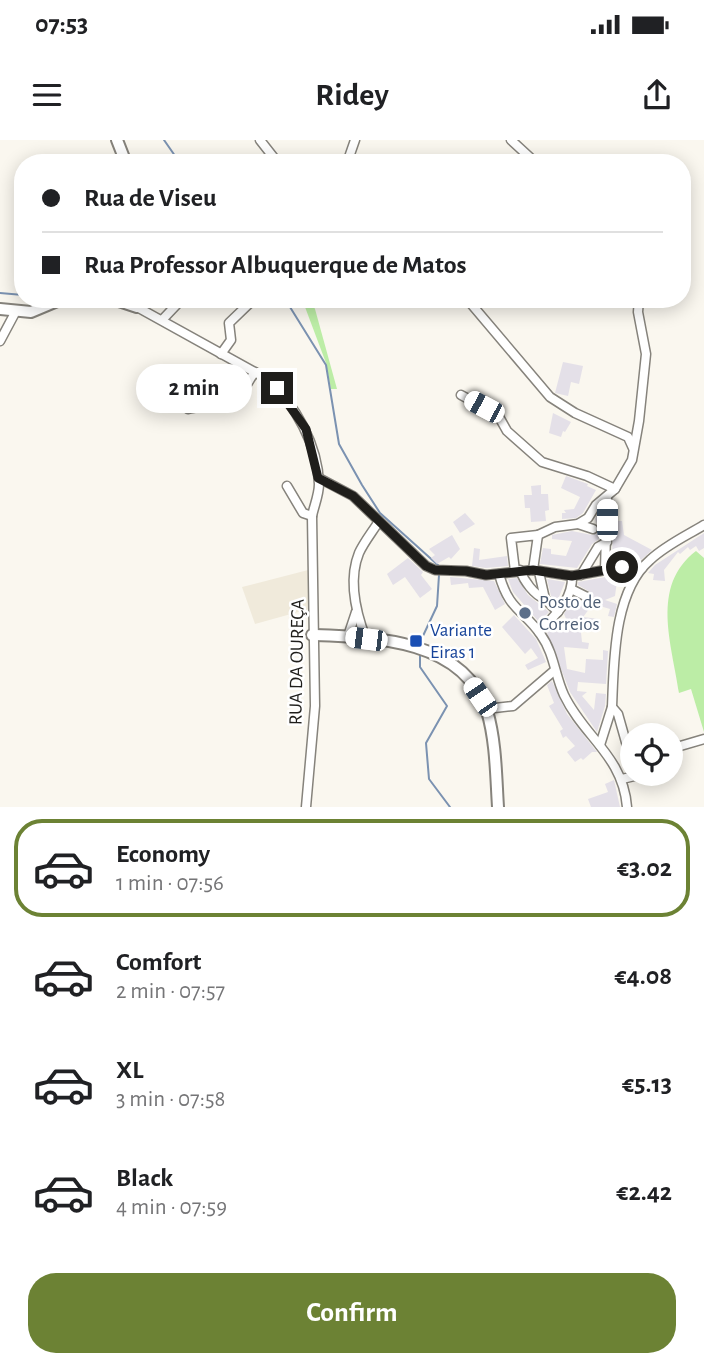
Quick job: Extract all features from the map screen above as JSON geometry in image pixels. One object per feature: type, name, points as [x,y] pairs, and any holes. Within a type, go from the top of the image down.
[{"type":"street","points":[[260,140],[271,154]]},
{"type":"street","points":[[511,140],[526,154]]},
{"type":"street","points":[[0,309],[31,312],[41,308]]},
{"type":"street","name":"RUA DA OUREÇA","points":[[145,308],[255,372],[277,388],[306,429],[319,488],[312,516],[315,569],[312,635],[315,706],[306,807]]},
{"type":"street","points":[[163,319],[173,308]]},
{"type":"street","points":[[221,354],[230,340],[229,323],[245,308]]},
{"type":"street","points":[[475,308],[550,397],[575,413],[628,437],[634,448]]},
{"type":"street","points":[[558,612],[545,599],[539,597],[518,571],[512,538],[538,535],[555,527],[578,524],[588,518],[596,505],[607,499],[615,489],[632,460],[646,354],[638,308]]},
{"type":"street","points":[[0,341],[16,311]]},
{"type":"street","points":[[188,409],[235,397],[255,372]]},
{"type":"street","points":[[461,395],[498,415],[506,431],[542,462],[595,479],[615,489]]},
{"type":"street","points":[[318,478],[353,496],[426,566],[435,570],[486,575],[518,571],[577,575],[642,568]]},
{"type":"street","points":[[287,486],[303,513],[312,516]]},
{"type":"street","points":[[319,488],[338,490]]},
{"type":"street","points":[[605,570],[607,499]]},
{"type":"street","points":[[366,639],[356,612],[355,565],[359,552],[379,521]]},
{"type":"street","points":[[578,524],[593,529]]},
{"type":"street","points":[[600,745],[612,707],[615,652],[621,613],[642,568],[663,550],[704,525]]},
{"type":"street","points":[[538,535],[536,571],[545,599]]},
{"type":"street","points":[[539,632],[558,612],[573,590],[577,575],[598,547],[607,542]]},
{"type":"street","points":[[499,574],[503,590],[516,610],[539,632],[549,647],[565,698],[615,764],[620,775]]},
{"type":"street","points":[[573,590],[587,597]]},
{"type":"street","points":[[348,636],[356,612]]},
{"type":"street","points":[[312,635],[348,636],[407,644],[435,654],[454,666],[470,681],[486,709],[492,732],[499,807]]},
{"type":"street","points":[[486,709],[513,706],[555,670]]},
{"type":"street","points":[[612,707],[621,723]]},
{"type":"street","points":[[683,745],[704,739]]},
{"type":"street","points":[[615,764],[620,763]]},
{"type":"street","points":[[623,786],[627,807]]},
{"type":"shaded area","points":[[312,569],[309,609],[255,624],[242,587]]},
{"type":"green space","points":[[305,308],[315,309],[337,389],[331,389],[326,363]]},
{"type":"green space","points":[[696,551],[704,558],[704,732],[691,689],[679,693],[668,617],[673,581],[682,565]]},
{"type":"building","points":[[563,362],[583,366],[579,384],[571,382],[568,396],[555,393]]},
{"type":"building","points":[[553,413],[571,422],[561,437],[549,433]]},
{"type":"building","points":[[566,476],[596,490],[583,513],[576,518],[562,519],[562,513],[566,513],[564,510],[574,509],[580,497],[561,488]]},
{"type":"building","points":[[541,485],[541,494],[548,494],[549,510],[545,511],[546,521],[531,522],[530,508],[525,508],[524,495],[532,495],[531,486]]},
{"type":"building","points":[[600,511],[599,539],[592,544],[577,568],[540,564],[543,548],[551,549],[551,554],[566,556],[572,541],[552,539],[552,535],[572,531],[592,535],[598,533],[595,519]]},
{"type":"building","points":[[613,511],[616,521],[622,521],[624,535],[652,550],[640,561],[612,562]]},
{"type":"building","points":[[465,513],[475,524],[460,533],[453,522]]},
{"type":"building","points":[[704,533],[704,548],[699,551],[696,546],[690,550],[688,547],[680,554],[678,552],[664,570],[665,581],[653,580],[654,574],[648,573],[655,565]]},
{"type":"building","points":[[452,535],[460,549],[451,559],[449,557],[437,564],[431,558],[435,555],[429,549]]},
{"type":"building","points":[[474,548],[480,549],[479,560],[507,556],[508,566],[472,566]]},
{"type":"building","points":[[408,558],[423,572],[421,575],[432,589],[420,598],[405,577],[393,585],[387,574]]},
{"type":"building","points":[[630,574],[625,584],[617,581],[615,596],[605,600],[617,604],[614,617],[608,616],[610,609],[593,604],[583,617],[599,619],[599,625],[580,623],[582,642],[589,643],[588,649],[564,647],[567,669],[585,673],[586,659],[603,660],[603,650],[608,651],[606,684],[578,682],[577,691],[587,692],[582,696],[594,710],[596,693],[606,694],[597,732],[570,692],[547,633],[556,624],[567,621],[564,614],[574,598],[587,604],[592,600],[592,593],[578,585],[578,582]]},
{"type":"building","points":[[450,577],[494,581],[505,604],[495,610],[483,587],[469,588],[468,583],[451,585]]},
{"type":"building","points":[[517,578],[528,595],[549,612],[539,622],[513,592],[508,579]]},
{"type":"building","points":[[547,579],[565,582],[557,602],[551,596]]},
{"type":"building","points":[[514,615],[536,639],[546,662],[528,670],[525,665],[538,658],[531,648],[525,654],[502,627]]},
{"type":"building","points":[[552,681],[567,714],[597,752],[592,752],[583,760],[581,758],[575,762],[567,752],[575,746],[566,736],[563,738],[560,731],[563,729],[549,706],[554,703],[547,685]]},
{"type":"building","points":[[614,780],[620,807],[591,807],[588,799],[608,792],[605,784]]},
{"type":"waterway","points":[[164,140],[174,154]]},
{"type":"waterway","points":[[0,293],[14,294]]},
{"type":"waterway","points":[[291,308],[326,365],[339,444],[362,485],[380,513],[439,566]]},
{"type":"waterway","points":[[422,638],[437,606],[439,575]]},
{"type":"waterway","points":[[420,654],[420,667],[447,706],[426,743],[429,779],[450,807]]},
{"type":"place","name":"Posto de Correios","points":[[525,613]]},
{"type":"place","name":"Variante Eiras 1","points":[[416,641]]},
{"type":"route","points":[[277,388],[306,429],[318,478],[353,496],[426,566],[435,570],[486,575],[533,570],[572,576],[622,567]]}]
